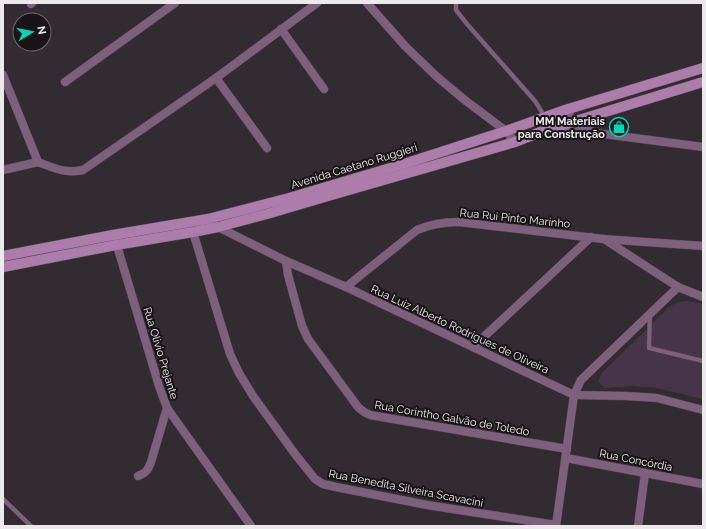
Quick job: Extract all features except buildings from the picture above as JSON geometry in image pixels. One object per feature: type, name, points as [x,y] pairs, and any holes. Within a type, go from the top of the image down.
[{"type":"main road","name":"Avenida Caetano Ruggieri","points":[[3,256],[208,219],[289,198],[404,164],[565,110],[703,68]]},
{"type":"main road","name":"Avenida Caetano Ruggieri","points":[[3,267],[218,227],[516,142],[543,131],[703,82]]},
{"type":"street","points":[[65,82],[175,3]]},
{"type":"street","points":[[3,170],[38,162],[67,172],[84,170],[216,78],[317,3]]},
{"type":"street","points":[[367,3],[405,46],[436,76],[506,131],[516,142]]},
{"type":"street","points":[[281,29],[324,88]]},
{"type":"street","points":[[3,75],[38,162]]},
{"type":"street","points":[[216,78],[267,148]]},
{"type":"street","points":[[565,110],[575,122],[596,133]]},
{"type":"street","points":[[543,131],[596,133],[703,147]]},
{"type":"street","name":"Rua Rui Pinto Marinho","points":[[346,287],[417,230],[426,226],[444,222],[459,222],[603,239],[703,246]]},
{"type":"street","name":"Rua Luiz Alberto Rodrigues de Oliveira","points":[[218,227],[286,261],[346,287],[574,395],[657,398],[703,410]]},
{"type":"street","name":"Rua Benedita Silveira Scavacini","points":[[193,232],[230,354],[239,373],[253,396],[315,479],[323,484],[427,505],[556,526]]},
{"type":"street","name":"Rua Olivio Prejante","points":[[114,235],[158,386],[167,408],[251,526]]},
{"type":"street","points":[[473,347],[591,237]]},
{"type":"street","points":[[603,239],[678,288],[703,297]]},
{"type":"street","name":"Rua Corintho Galvão de Toledo","points":[[286,261],[288,275],[302,326],[308,339],[358,407],[364,412],[370,415],[567,449]]},
{"type":"street","points":[[556,526],[574,395],[580,380],[678,288]]},
{"type":"street","points":[[138,476],[144,474],[151,462],[167,408]]},
{"type":"street","name":"Rua Concórdia","points":[[566,458],[703,484]]},
{"type":"street","points":[[638,526],[645,473]]},
{"type":"lane","points":[[456,3],[456,10],[535,101],[545,117]]},
{"type":"lane","points":[[650,313],[649,348],[703,361]]},
{"type":"lane","points":[[3,499],[31,526]]},
{"type":"shaded area","points":[[686,301],[703,305],[703,399],[657,388],[633,386],[604,388],[598,381],[602,373],[670,306],[678,302]]},
{"type":"place","name":"MM Materiais para Construção","points":[[619,127]]}]
